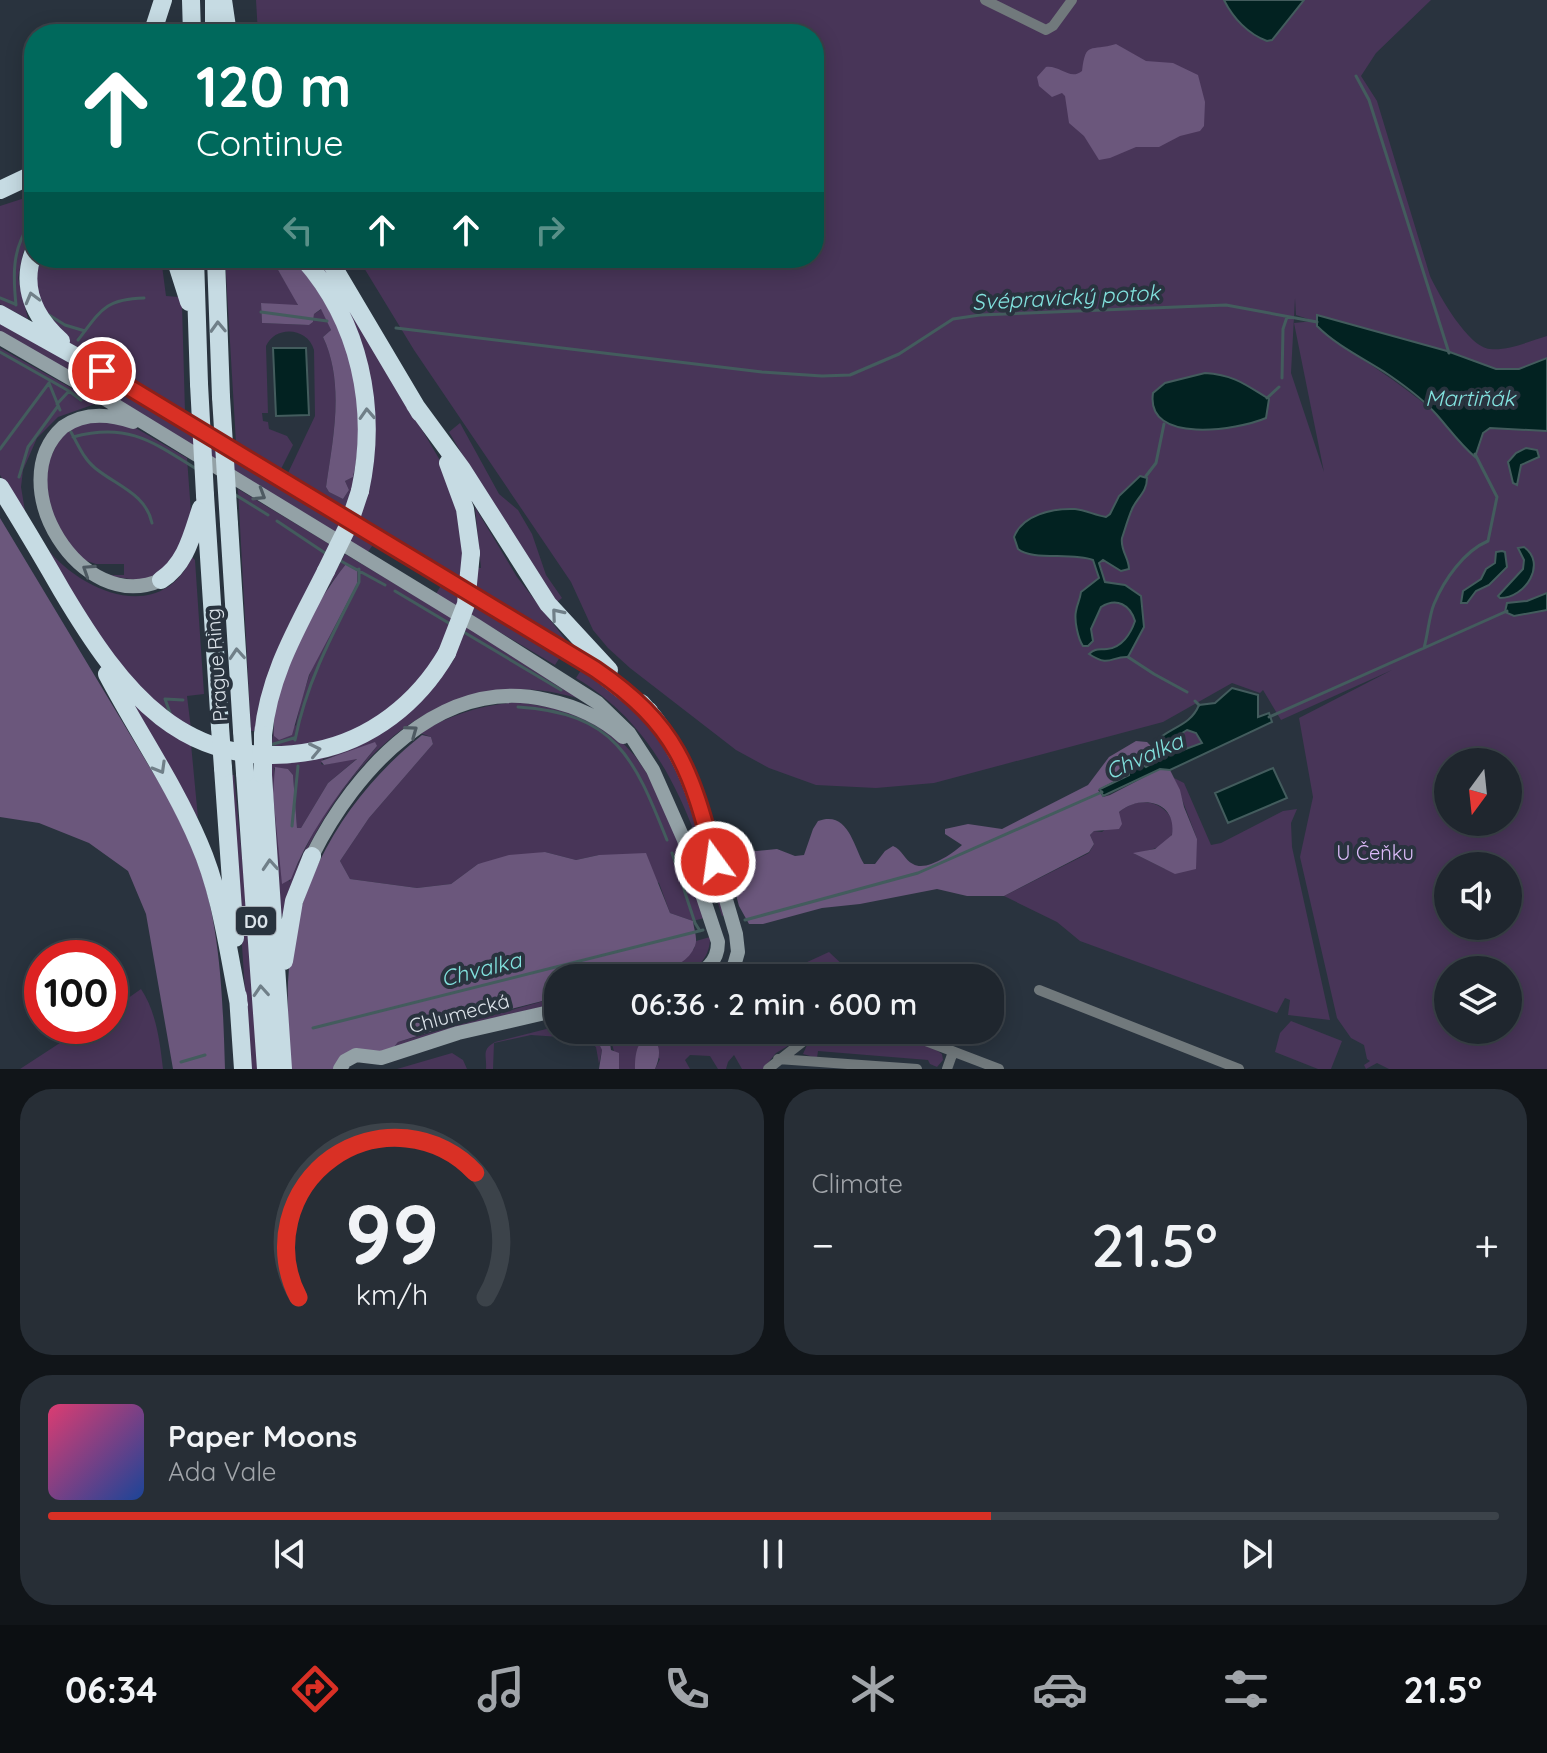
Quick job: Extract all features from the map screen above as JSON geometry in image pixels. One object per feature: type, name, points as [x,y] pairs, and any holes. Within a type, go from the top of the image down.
[{"type":"highway","points":[[155,24],[163,0]]},
{"type":"highway","points":[[191,0],[192,24]]},
{"type":"highway","points":[[214,0],[214,24]]},
{"type":"highway","points":[[223,0],[227,24]]},
{"type":"highway","points":[[0,190],[24,179]]},
{"type":"highway","points":[[0,199],[24,191]]},
{"type":"highway","points":[[31,268],[28,284],[36,312],[53,334],[102,371]]},
{"type":"highway","points":[[178,268],[197,332]]},
{"type":"highway","name":"Prague Ring","points":[[195,268],[204,504],[243,1069]]},
{"type":"highway","name":"Prague Ring","points":[[216,268],[221,397],[242,731],[254,774],[266,1069]]},
{"type":"highway","points":[[283,1069],[279,999],[254,774],[266,707],[276,673],[345,532],[360,491],[368,430],[361,371],[341,314],[311,268]]},
{"type":"highway","points":[[70,605],[111,666],[151,710],[200,740],[248,753],[308,752],[343,742],[365,733],[396,713],[430,680],[447,653],[466,604],[471,553],[468,522],[458,486],[443,454],[334,268]]},
{"type":"highway","points":[[0,314],[102,371],[595,669],[649,711]]},
{"type":"highway","points":[[415,405],[462,469],[548,604],[665,732],[697,793],[715,862]]},
{"type":"highway","points":[[0,487],[70,605],[176,795],[199,843],[219,910],[239,1005]]},
{"type":"highway","points":[[161,580],[174,570],[183,557],[204,504]]},
{"type":"highway","points":[[279,999],[294,901],[312,856]]},
{"type":"main road","points":[[0,338],[477,626],[598,703],[629,733],[644,754],[661,788],[696,873],[718,942],[711,964]]},
{"type":"main road","points":[[161,580],[138,586],[114,584],[68,557],[40,520],[32,495],[31,479],[36,459],[48,441],[67,424],[82,418],[97,415],[121,418],[170,439]]},
{"type":"main road","points":[[312,856],[350,794],[391,749],[432,718],[479,700],[526,696],[590,714],[627,740],[661,788]]},
{"type":"main road","points":[[715,862],[738,947],[734,964]]},
{"type":"main road","name":"Chlumecká","points":[[340,1069],[353,1056],[385,1057],[458,1033],[544,1013]]},
{"type":"main road","name":"Chlumecká","points":[[385,1069],[407,1058],[544,1022]]},
{"type":"main road","points":[[371,1057],[385,1069]]},
{"type":"street","points":[[985,0],[1046,30],[1053,26],[1072,0]]},
{"type":"street","points":[[1039,990],[1239,1069]]},
{"type":"street","points":[[768,1069],[799,1044]]},
{"type":"street","points":[[934,1044],[999,1069]]},
{"type":"street","points":[[947,1069],[953,1052]]},
{"type":"street","points":[[778,1059],[917,1069]]},
{"type":"green space","name":"U Čeňku","points":[[256,0],[1431,0],[1376,53],[1361,76],[1377,101],[1430,276],[1447,307],[1473,339],[1490,349],[1511,347],[1547,336],[1547,358],[1519,369],[1496,369],[1447,351],[1346,325],[1323,316],[1324,333],[1419,399],[1475,456],[1483,433],[1490,428],[1547,431],[1547,593],[1527,601],[1507,603],[1505,612],[1514,616],[1547,610],[1547,1069],[1389,1069],[1377,1063],[1366,1069],[1364,1065],[1370,1061],[1364,1045],[1351,1038],[1337,1018],[1300,857],[1313,797],[1299,718],[1392,670],[1281,720],[1263,690],[1260,693],[1232,683],[1163,722],[934,783],[876,788],[816,785],[769,768],[736,750],[630,668],[593,630],[571,582],[414,350],[364,268],[824,268],[824,24],[257,24]],"holes":[[[1295,298],[1296,315],[1314,321],[1294,323],[1324,472],[1291,373]]]},
{"type":"green space","points":[[24,198],[24,251],[18,278],[28,319],[0,304],[0,206]]},
{"type":"green space","points":[[36,268],[162,268],[166,296],[179,297],[182,305],[185,412],[68,342],[37,303]]},
{"type":"green space","points":[[226,268],[276,268],[298,303],[297,307],[261,303],[262,323],[309,325],[313,322],[314,314],[322,309],[331,330],[323,337],[334,373],[335,392],[334,430],[326,487],[343,499],[349,490],[345,481],[353,477],[358,447],[356,388],[340,332],[327,306],[299,268],[302,268],[320,290],[347,342],[360,397],[359,454],[346,510],[288,473],[315,416],[314,350],[311,342],[299,333],[276,335],[266,346],[268,413],[262,413],[263,421],[268,422],[269,429],[287,436],[293,445],[281,469],[236,443]]},
{"type":"green space","points":[[314,268],[327,268],[441,462],[456,499],[465,567],[481,568],[475,507],[517,577],[564,641],[360,519],[372,460]]},
{"type":"green space","points":[[0,319],[375,542],[367,553],[0,334]]},
{"type":"green space","points":[[0,348],[98,403],[58,417],[37,438],[23,470],[21,487],[26,517],[0,475]]},
{"type":"green space","points":[[93,420],[134,427],[187,458],[191,513],[176,560],[145,581],[101,575],[124,575],[124,564],[96,564],[75,557],[36,487],[63,432]]},
{"type":"green space","points":[[460,423],[499,494],[518,510],[532,534],[546,575],[562,598],[557,602],[527,564],[449,432]]},
{"type":"green space","points":[[238,489],[331,545],[258,731],[251,731]]},
{"type":"green space","points":[[45,546],[78,577],[120,595],[141,596],[161,591],[178,578],[192,557],[195,560],[204,694],[187,696],[191,729],[167,713],[125,671],[91,623]]},
{"type":"green space","points":[[345,554],[562,684],[580,699],[535,690],[493,691],[454,701],[418,718],[386,743],[356,773],[331,808],[305,854],[283,915],[280,916],[271,762],[294,761],[429,693],[455,658],[437,660],[384,715],[333,740],[271,749],[281,674]],"holes":[[[346,564],[296,725],[279,740],[328,587]],[[377,746],[322,815],[289,882],[274,768],[288,769],[293,775],[297,828],[301,828],[328,783],[359,757],[324,765],[321,764],[323,759]]]},
{"type":"green space","points":[[443,582],[562,654],[555,665],[436,594]]},
{"type":"green space","points":[[583,667],[637,710],[666,747],[688,792],[724,915],[687,813],[672,781],[632,724],[607,700],[576,678]]},
{"type":"green space","points":[[131,700],[191,744],[198,818]]},
{"type":"green space","points":[[519,702],[574,712],[619,739],[635,756],[648,775],[681,847],[704,918],[693,921],[670,913],[659,883],[599,855],[576,860],[545,852],[478,864],[451,884],[417,888],[350,879],[340,861],[369,818],[433,744],[431,737],[420,733],[468,712]]},
{"type":"green space","points":[[1187,730],[1196,732],[1202,743],[1175,750],[1171,740]]},
{"type":"green space","points":[[231,775],[234,775],[250,938],[258,1069],[250,1069]]},
{"type":"green space","points":[[1174,778],[1184,783],[1211,845],[1221,843],[1283,811],[1297,809],[1291,823],[1292,847],[1330,1020],[1288,1015],[1290,1000],[1285,998],[1277,1013],[1080,941],[1057,922],[1004,896],[1089,853],[1094,844],[1090,835],[1094,831],[1102,832],[1119,819],[1118,813],[1144,802],[1155,804],[1170,817],[1172,835],[1154,849],[1135,854],[1165,869],[1197,839]]},
{"type":"green space","points":[[710,937],[708,951],[698,964],[661,964],[694,949],[696,941]]},
{"type":"green space","points":[[829,952],[842,964],[803,964]]},
{"type":"green space","points":[[141,989],[146,998],[154,1017],[163,1069],[20,1069],[58,1044],[128,1044],[128,998]]},
{"type":"green space","points":[[544,1001],[544,1009],[394,1047],[398,1042]]},
{"type":"green space","points":[[1291,1021],[1342,1041],[1331,1069],[1318,1069],[1275,1052],[1280,1033]]},
{"type":"green space","points":[[544,1030],[544,1036],[531,1035],[494,1043],[493,1069],[486,1069],[486,1050],[495,1042]]},
{"type":"green space","points":[[592,1044],[599,1044],[602,1050],[599,1064],[596,1047]]},
{"type":"green space","points":[[612,1044],[639,1044],[635,1069],[619,1069]]},
{"type":"green space","points":[[639,1044],[791,1044],[776,1053],[763,1069],[742,1069],[734,1055],[726,1069],[718,1069],[710,1056],[690,1055],[685,1060],[690,1069],[655,1069],[660,1059]]},
{"type":"green space","points":[[925,1044],[942,1054],[943,1060],[937,1067],[928,1060],[818,1051],[817,1058],[803,1054],[807,1045]]},
{"type":"green space","points":[[452,1053],[463,1060],[467,1069],[397,1069]]},
{"type":"shaded area","points":[[1116,44],[1146,61],[1173,63],[1198,75],[1205,102],[1204,126],[1200,131],[1180,136],[1159,147],[1136,147],[1099,160],[1084,136],[1069,123],[1065,96],[1062,93],[1052,97],[1039,86],[1037,77],[1046,67],[1078,74],[1082,71],[1088,51]]},
{"type":"shaded area","points":[[276,268],[299,268],[310,281],[340,332],[349,360],[359,418],[358,448],[353,477],[345,481],[349,490],[343,499],[326,487],[334,430],[335,392],[334,373],[323,337],[331,330],[321,309],[314,314],[313,322],[309,325],[262,323],[261,303],[298,305]]},
{"type":"shaded area","points":[[0,518],[167,796],[193,850],[207,893],[217,942],[225,1069],[173,1069],[146,914],[128,871],[89,843],[39,823],[0,817]]},
{"type":"shaded area","points":[[346,564],[357,571],[357,584],[309,675],[292,735],[279,740],[274,736],[275,714],[286,668],[320,601]]},
{"type":"shaded area","points":[[422,735],[431,737],[433,744],[369,818],[340,861],[350,879],[417,888],[451,884],[478,864],[509,855],[545,852],[576,860],[599,855],[646,853],[670,913],[693,921],[695,946],[686,959],[677,964],[544,964],[544,1001],[398,1042],[394,1047],[334,1069],[290,1069],[288,982],[300,910],[328,844],[370,785]]},
{"type":"shaded area","points":[[1136,741],[1147,742],[1152,747],[1145,764],[1138,760],[1125,764],[1125,775],[1098,790],[1103,797],[1160,769],[1170,770],[1197,839],[1196,869],[1175,874],[1133,853],[1155,849],[1172,835],[1169,815],[1163,808],[1147,802],[1128,806],[1119,812],[1122,824],[1119,829],[1094,831],[1090,835],[1094,844],[1089,852],[1004,896],[967,896],[937,889],[822,908],[763,924],[749,924],[739,906],[725,854],[728,849],[777,849],[795,856],[804,855],[818,821],[828,819],[836,820],[848,831],[864,864],[875,864],[893,846],[913,864],[925,866],[946,857],[962,845],[945,834],[945,829],[968,824],[1002,829],[1088,785],[1109,757]]},
{"type":"shaded area","points":[[375,742],[377,746],[318,826],[291,879],[282,884],[273,794],[275,767],[288,769],[293,775],[297,828],[301,828],[328,783],[357,759],[324,765],[321,761]]},
{"type":"shaded area","points":[[599,1044],[610,1044],[611,1050],[619,1053],[619,1069],[599,1069],[602,1050]]},
{"type":"shaded area","points":[[639,1044],[657,1044],[659,1052],[655,1069],[635,1069]]},
{"type":"water","points":[[1224,0],[1304,0],[1272,40],[1267,41],[1242,25]]},
{"type":"water","name":"Martiňák","points":[[1317,315],[1447,351],[1496,369],[1519,369],[1547,358],[1547,431],[1490,428],[1483,433],[1475,457],[1414,394],[1317,326]]},
{"type":"water","points":[[273,348],[306,348],[309,415],[276,416]]},
{"type":"water","points":[[1205,373],[1232,378],[1269,399],[1266,418],[1253,423],[1196,430],[1163,421],[1154,409],[1153,393],[1165,383]]},
{"type":"water","points":[[1526,448],[1537,450],[1539,457],[1521,465],[1517,485],[1513,483],[1508,462]]},
{"type":"water","points":[[1140,476],[1147,478],[1146,486],[1132,510],[1122,538],[1129,569],[1121,571],[1103,560],[1099,563],[1105,582],[1125,585],[1141,596],[1144,627],[1128,657],[1102,660],[1089,654],[1117,646],[1125,639],[1135,621],[1130,611],[1117,603],[1101,607],[1091,629],[1093,641],[1083,646],[1076,615],[1081,592],[1099,578],[1093,560],[1024,553],[1018,549],[1014,537],[1031,518],[1057,510],[1075,509],[1106,517],[1119,496]]},
{"type":"water","points":[[1524,547],[1534,562],[1530,578],[1518,592],[1500,598],[1498,596],[1523,569],[1524,560],[1518,548]]},
{"type":"water","points":[[1496,552],[1505,552],[1507,567],[1489,585],[1476,591],[1467,603],[1461,603],[1463,591],[1481,579],[1486,569],[1495,563]]},
{"type":"water","points":[[1547,593],[1547,610],[1514,616],[1505,612],[1507,603],[1527,601]]},
{"type":"water","points":[[1232,688],[1258,695],[1258,717],[1269,713],[1272,722],[1170,770],[1160,769],[1103,796],[1100,789],[1129,775],[1129,764],[1137,761],[1146,767],[1150,765],[1155,756],[1154,743],[1190,718],[1199,705],[1215,703]],"holes":[[[1187,730],[1196,733],[1202,743],[1175,750],[1171,740]]]},
{"type":"water","points":[[1273,768],[1287,798],[1228,823],[1215,793]]},
{"type":"waterway","points":[[1356,76],[1369,100],[1449,353]]},
{"type":"waterway","points":[[16,305],[15,264],[24,232]]},
{"type":"waterway","points":[[0,298],[15,304]]},
{"type":"waterway","name":"Svépravický potok","points":[[78,340],[105,308],[120,301],[144,298]]},
{"type":"waterway","name":"Svépravický potok","points":[[396,328],[762,372],[822,376],[850,375],[899,354],[953,319],[980,315],[1226,305],[1317,322]]},
{"type":"waterway","name":"Svépravický potok","points":[[261,312],[327,321]]},
{"type":"waterway","points":[[49,315],[65,325],[85,331]]},
{"type":"waterway","points":[[1282,378],[1283,329],[1287,317]]},
{"type":"waterway","points":[[0,352],[69,391],[57,404]]},
{"type":"waterway","points":[[49,383],[60,410]]},
{"type":"waterway","name":"Svépravický potok","points":[[0,449],[49,383]]},
{"type":"waterway","points":[[1267,398],[1279,387]]},
{"type":"waterway","points":[[69,391],[81,400]]},
{"type":"waterway","points":[[19,477],[28,447],[58,406]]},
{"type":"waterway","points":[[1146,476],[1156,463],[1164,424]]},
{"type":"waterway","points":[[71,432],[91,464],[130,491],[144,505],[152,523]]},
{"type":"waterway","points":[[73,437],[92,433],[125,433],[153,443],[198,470]]},
{"type":"waterway","points":[[1424,648],[1432,609],[1443,585],[1463,559],[1488,541],[1497,497],[1475,454]]},
{"type":"waterway","points":[[234,494],[268,515]]},
{"type":"waterway","points":[[277,521],[328,555]]},
{"type":"waterway","points":[[339,560],[385,585]]},
{"type":"waterway","points":[[295,740],[313,678],[359,582],[359,569]]},
{"type":"waterway","points":[[395,591],[452,625]]},
{"type":"waterway","name":"Chvalka","points":[[1269,717],[1507,611]]},
{"type":"waterway","points":[[462,631],[561,690]]},
{"type":"waterway","points":[[1128,657],[1187,692]]},
{"type":"waterway","points":[[170,713],[165,699],[183,700]]},
{"type":"waterway","points":[[1195,701],[1199,705]]},
{"type":"waterway","points":[[518,707],[551,711],[578,719],[599,730],[616,745],[643,785],[667,840]]},
{"type":"waterway","points":[[270,745],[294,738]]},
{"type":"waterway","points":[[292,826],[298,766]]},
{"type":"waterway","name":"Chvalka","points":[[745,920],[918,873],[1102,792]]},
{"type":"waterway","points":[[672,853],[700,931]]},
{"type":"waterway","name":"Chvalka","points":[[313,1028],[703,930]]},
{"type":"waterway","name":"Chvalka","points":[[181,1062],[205,1055]]},
{"type":"route","points":[[102,371],[595,669],[623,689],[649,711],[678,751],[697,793],[715,862]]}]
